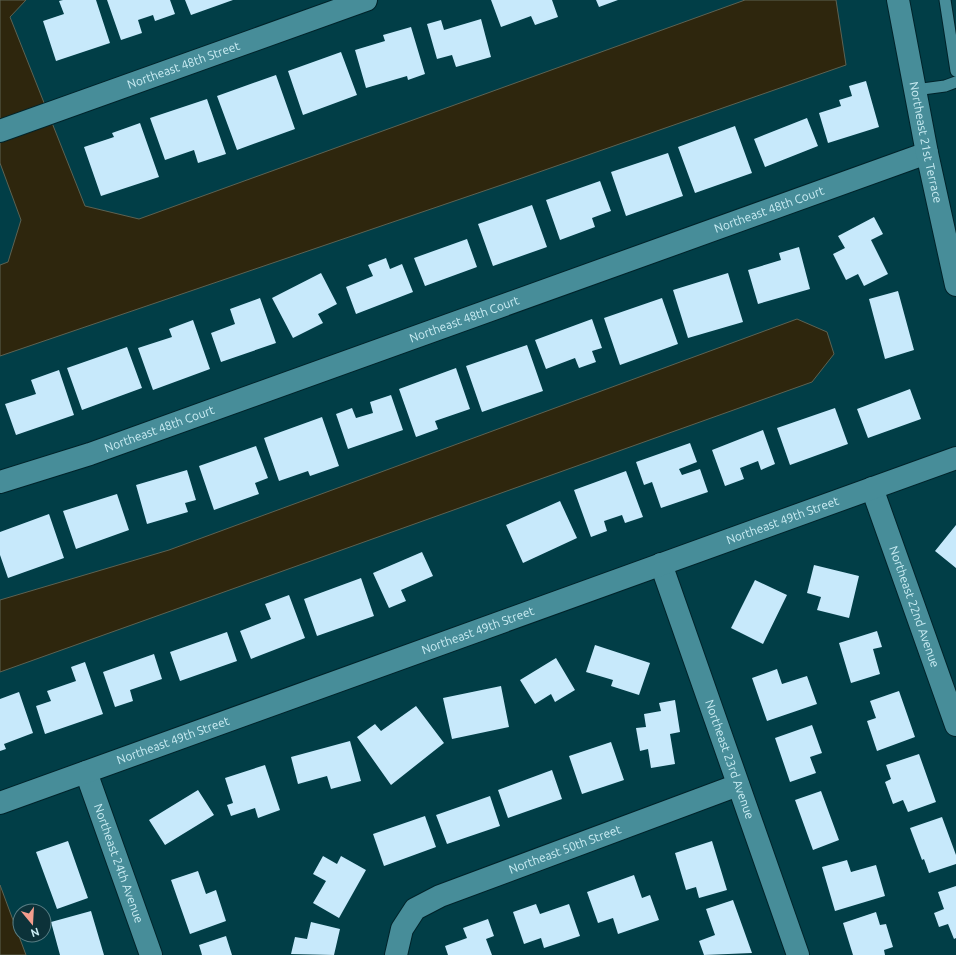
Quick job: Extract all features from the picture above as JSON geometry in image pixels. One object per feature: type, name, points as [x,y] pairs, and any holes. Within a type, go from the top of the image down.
[{"type":"street","name":"Northeast 48th Street","points":[[0,131],[93,99],[366,0]]},
{"type":"street","name":"Northeast 21st Terrace","points":[[898,0],[927,153],[950,229],[956,285]]},
{"type":"street","name":"Northeast 48th Court","points":[[0,482],[90,454],[927,153]]},
{"type":"street","name":"Northeast 49th Street","points":[[0,803],[956,458]]},
{"type":"street","name":"Northeast 22nd Avenue","points":[[872,488],[956,726]]},
{"type":"street","name":"Northeast 23rd Avenue","points":[[661,564],[798,955]]},
{"type":"street","name":"Northeast 24th Avenue","points":[[86,772],[151,955]]},
{"type":"street","name":"Northeast 50th Street","points":[[396,955],[402,929],[415,910],[440,896],[738,785]]},
{"type":"lane","points":[[944,0],[956,70]]},
{"type":"lane","points":[[915,90],[945,86],[956,82]]},
{"type":"shaded area","points":[[0,0],[26,0],[10,17],[85,206],[139,219],[745,0],[836,0],[846,65],[519,179],[0,356],[0,265],[8,262],[21,220],[0,163]]},
{"type":"shaded area","points":[[797,319],[827,332],[834,354],[812,382],[0,672],[0,600],[169,550]]},
{"type":"shaded area","points":[[0,885],[12,917],[12,943],[22,943],[26,955],[0,955]]},
{"type":"building","points":[[96,0],[110,43],[56,61],[43,21],[64,14],[59,1]]},
{"type":"building","points":[[107,0],[170,0],[175,14],[155,21],[153,15],[138,20],[142,33],[121,40]]},
{"type":"building","points":[[185,0],[233,0],[191,15]]},
{"type":"building","points":[[491,0],[552,0],[558,17],[535,25],[531,16],[501,27]]},
{"type":"building","points":[[596,0],[618,0],[599,7]]},
{"type":"building","points":[[481,19],[491,57],[456,67],[452,55],[437,59],[427,24],[441,20],[444,30]]},
{"type":"building","points":[[411,27],[425,74],[408,80],[407,76],[366,88],[355,50],[385,41],[383,35]]},
{"type":"building","points":[[341,52],[357,95],[303,115],[288,71]]},
{"type":"building","points":[[276,75],[295,129],[237,150],[217,96]]},
{"type":"building","points":[[866,81],[879,127],[828,143],[819,113],[841,106],[839,100],[852,96],[849,86]]},
{"type":"building","points":[[207,99],[226,154],[198,163],[194,150],[165,160],[150,118]]},
{"type":"building","points":[[807,118],[818,146],[765,167],[754,139]]},
{"type":"building","points":[[140,123],[159,177],[101,196],[84,147],[114,137],[112,133]]},
{"type":"building","points":[[735,126],[752,173],[695,193],[678,147]]},
{"type":"building","points":[[668,153],[683,196],[626,216],[611,172]]},
{"type":"building","points":[[600,181],[611,211],[592,218],[595,227],[560,240],[546,200]]},
{"type":"building","points":[[532,205],[547,247],[493,266],[478,224]]},
{"type":"building","points":[[874,217],[883,234],[871,240],[888,274],[864,286],[858,274],[846,280],[833,254],[845,248],[838,236]]},
{"type":"building","points":[[467,239],[477,267],[425,286],[414,258]]},
{"type":"building","points":[[799,247],[810,289],[758,304],[748,270],[781,260],[779,253]]},
{"type":"building","points":[[386,258],[390,269],[402,264],[413,292],[356,314],[346,287],[373,276],[368,265]]},
{"type":"building","points":[[321,273],[337,304],[318,314],[323,323],[293,338],[272,298]]},
{"type":"building","points":[[728,273],[743,322],[688,338],[673,290]]},
{"type":"building","points":[[898,291],[914,350],[885,359],[869,299]]},
{"type":"building","points":[[260,298],[276,343],[221,362],[211,333],[235,324],[230,309]]},
{"type":"building","points":[[662,298],[678,344],[620,365],[604,318]]},
{"type":"building","points":[[592,319],[602,348],[592,351],[596,362],[579,368],[575,358],[546,369],[535,340]]},
{"type":"building","points":[[193,320],[210,369],[153,390],[138,348],[172,337],[169,329]]},
{"type":"building","points":[[527,345],[543,391],[482,412],[466,366]]},
{"type":"building","points":[[127,347],[142,388],[82,410],[67,368]]},
{"type":"building","points":[[456,368],[470,409],[435,421],[438,429],[416,437],[399,389]]},
{"type":"building","points":[[59,370],[74,415],[16,435],[5,404],[36,394],[31,380]]},
{"type":"building","points":[[910,389],[921,419],[868,438],[857,409]]},
{"type":"building","points":[[391,395],[403,430],[348,449],[336,414],[352,408],[356,418],[373,413],[370,402]]},
{"type":"building","points":[[835,408],[848,444],[790,465],[777,428]]},
{"type":"building","points":[[322,417],[339,466],[310,476],[308,471],[279,481],[264,438]]},
{"type":"building","points":[[763,430],[775,464],[761,470],[758,461],[740,468],[744,479],[725,486],[712,450]]},
{"type":"building","points":[[690,443],[697,462],[679,469],[682,475],[700,469],[708,492],[661,508],[652,482],[644,485],[636,462]]},
{"type":"building","points":[[256,446],[268,478],[255,483],[259,494],[214,510],[199,466]]},
{"type":"building","points":[[187,470],[196,500],[185,503],[188,512],[147,524],[136,485]]},
{"type":"building","points":[[626,471],[643,517],[625,523],[622,515],[604,521],[607,531],[591,537],[574,490]]},
{"type":"building","points":[[117,494],[129,530],[76,549],[63,511]]},
{"type":"building","points":[[560,501],[577,538],[523,563],[506,525]]},
{"type":"building","points":[[49,514],[64,558],[8,578],[0,555],[0,532]]},
{"type":"building","points":[[956,525],[956,568],[935,551]]},
{"type":"building","points":[[422,552],[433,576],[401,590],[406,601],[389,608],[373,573]]},
{"type":"building","points":[[814,565],[859,576],[849,618],[817,610],[821,597],[807,593]]},
{"type":"building","points":[[361,578],[374,616],[317,636],[304,599]]},
{"type":"building","points":[[755,580],[787,595],[763,644],[731,628]]},
{"type":"building","points":[[289,595],[305,638],[251,659],[240,631],[271,619],[265,604]]},
{"type":"building","points":[[877,631],[882,647],[873,649],[880,674],[851,683],[839,643]]},
{"type":"building","points":[[227,632],[237,661],[180,681],[170,652]]},
{"type":"building","points":[[595,645],[650,663],[639,695],[611,686],[613,680],[586,672]]},
{"type":"building","points":[[154,654],[162,679],[130,690],[133,701],[115,707],[103,672]]},
{"type":"building","points":[[556,658],[575,690],[555,702],[551,694],[535,704],[520,680]]},
{"type":"building","points":[[85,662],[103,714],[45,734],[36,706],[51,701],[47,691],[76,681],[71,667]]},
{"type":"building","points":[[777,669],[782,684],[807,676],[817,704],[767,721],[752,678]]},
{"type":"building","points":[[501,686],[509,727],[452,739],[443,698]]},
{"type":"building","points":[[899,691],[915,737],[877,751],[867,721],[876,718],[870,701]]},
{"type":"building","points":[[19,692],[33,733],[4,744],[6,749],[0,751],[0,699]]},
{"type":"building","points":[[675,700],[680,732],[670,734],[675,764],[651,768],[648,749],[640,751],[636,728],[646,727],[644,714],[661,711],[659,703]]},
{"type":"building","points":[[416,706],[444,743],[391,785],[357,737],[375,724],[381,731]]},
{"type":"building","points":[[812,725],[822,753],[810,757],[816,773],[790,782],[775,738]]},
{"type":"building","points":[[350,741],[361,781],[331,789],[327,776],[298,784],[291,757]]},
{"type":"building","points":[[611,742],[624,780],[582,794],[569,756]]},
{"type":"building","points":[[919,754],[936,802],[908,812],[903,800],[893,804],[885,782],[891,779],[886,765]]},
{"type":"building","points":[[265,765],[280,810],[258,818],[255,808],[231,816],[227,805],[233,803],[225,778]]},
{"type":"building","points":[[552,770],[562,799],[508,818],[498,790]]},
{"type":"building","points":[[198,790],[214,815],[165,845],[149,820]]},
{"type":"building","points":[[821,791],[839,840],[813,850],[795,800]]},
{"type":"building","points":[[490,796],[500,826],[447,844],[436,815]]},
{"type":"building","points":[[425,816],[436,847],[384,866],[373,834]]},
{"type":"building","points":[[942,817],[956,855],[956,864],[929,873],[924,859],[922,860],[910,828]]},
{"type":"building","points":[[68,841],[88,898],[57,909],[36,852]]},
{"type":"building","points":[[712,841],[727,890],[699,898],[696,887],[686,890],[675,853]]},
{"type":"building","points":[[323,856],[337,864],[341,856],[366,870],[339,918],[313,903],[326,881],[313,874]]},
{"type":"building","points":[[847,860],[851,872],[876,865],[885,896],[835,911],[822,867]]},
{"type":"building","points":[[198,871],[206,894],[216,890],[226,921],[190,934],[171,880]]},
{"type":"building","points":[[634,875],[642,898],[650,895],[659,920],[618,934],[613,918],[598,923],[587,892]]},
{"type":"building","points":[[956,886],[956,938],[954,939],[948,924],[939,927],[934,913],[944,909],[938,892]]},
{"type":"building","points":[[733,900],[752,953],[704,955],[699,941],[715,935],[706,909]]},
{"type":"building","points":[[536,904],[540,914],[569,904],[580,936],[544,948],[541,938],[524,944],[513,912]]},
{"type":"building","points":[[91,911],[104,955],[60,955],[52,922]]},
{"type":"building","points":[[876,912],[880,925],[886,924],[893,947],[884,950],[885,955],[853,955],[843,923]]},
{"type":"building","points":[[488,919],[494,936],[486,939],[492,955],[448,955],[445,946],[467,938],[463,928]]},
{"type":"building","points":[[311,922],[340,929],[334,955],[291,954],[295,937],[307,939]]},
{"type":"building","points":[[226,936],[232,955],[202,955],[199,945]]}]
